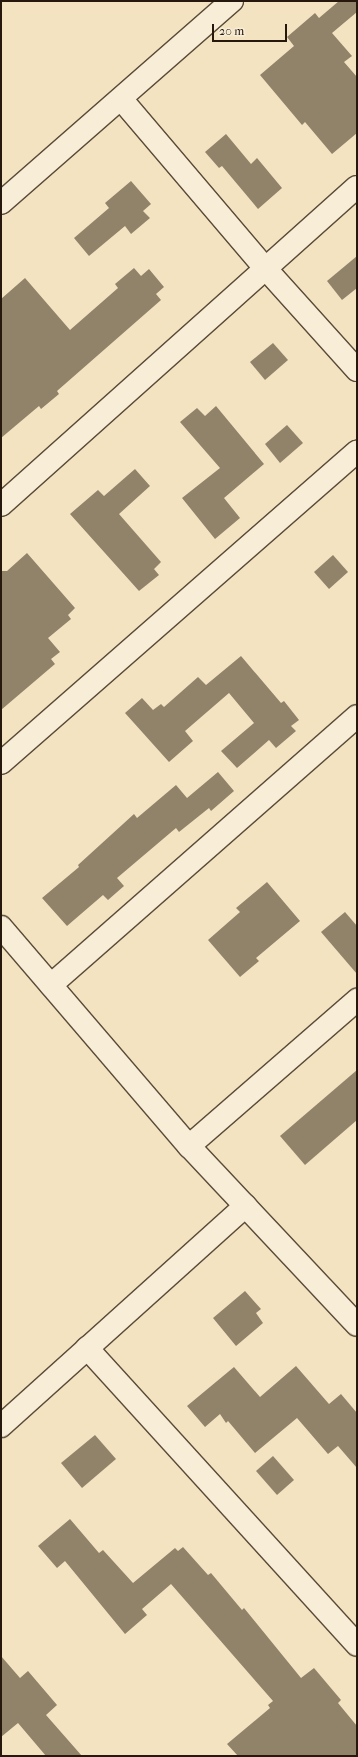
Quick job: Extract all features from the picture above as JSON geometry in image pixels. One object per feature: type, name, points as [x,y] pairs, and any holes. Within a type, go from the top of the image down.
[{"type":"street","points":[[1,203],[122,100],[232,1]]},
{"type":"street","points":[[122,100],[266,269],[357,370]]},
{"type":"street","points":[[1,505],[357,187]]},
{"type":"street","points":[[1,763],[357,451]]},
{"type":"street","points":[[51,986],[357,716]]},
{"type":"street","points":[[1,927],[189,1146],[357,1325]]},
{"type":"street","points":[[189,1146],[357,1000]]},
{"type":"street","points":[[1,1426],[245,1206]]},
{"type":"street","points":[[87,1348],[357,1645]]},
{"type":"building","points":[[339,1],[357,1],[357,12],[332,33],[352,56],[344,62],[357,77],[357,133],[332,154],[305,122],[302,125],[260,75],[294,46],[287,37],[315,13],[319,18]]},
{"type":"building","points":[[226,134],[251,164],[257,158],[282,188],[258,209],[222,166],[219,168],[205,152]]},
{"type":"building","points":[[131,181],[151,204],[143,211],[150,218],[131,234],[125,226],[89,256],[74,238],[109,208],[105,203]]},
{"type":"building","points":[[357,256],[357,288],[342,300],[327,281]]},
{"type":"building","points":[[134,268],[141,276],[149,269],[164,287],[156,294],[161,300],[57,391],[59,394],[41,409],[39,406],[1,438],[1,299],[25,278],[70,330],[118,288],[115,284]]},
{"type":"building","points":[[273,343],[288,360],[265,380],[250,362]]},
{"type":"building","points":[[216,406],[264,464],[224,498],[240,518],[215,539],[182,498],[220,468],[180,422],[197,408],[205,416]]},
{"type":"building","points":[[287,425],[303,443],[280,463],[265,444]]},
{"type":"building","points":[[135,469],[150,486],[119,514],[161,562],[154,569],[159,575],[139,591],[70,514],[98,490],[104,496]]},
{"type":"building","points":[[27,553],[75,608],[68,615],[71,619],[48,638],[60,652],[51,659],[55,664],[1,710],[1,571],[7,571]]},
{"type":"building","points":[[333,555],[348,572],[329,589],[314,572]]},
{"type":"building","points":[[241,656],[281,703],[284,701],[299,720],[291,726],[296,731],[276,748],[269,740],[237,768],[221,751],[254,723],[229,693],[185,731],[193,741],[169,762],[125,713],[142,698],[153,710],[161,704],[164,707],[198,677],[206,685]]},
{"type":"building","points":[[218,772],[234,791],[211,811],[209,808],[179,832],[176,828],[117,878],[124,886],[108,900],[103,895],[67,926],[42,898],[79,867],[78,865],[134,814],[137,818],[176,785],[187,798]]},
{"type":"building","points":[[267,882],[300,921],[256,958],[259,961],[240,977],[208,940],[240,912],[236,908]]},
{"type":"building","points":[[345,912],[357,926],[357,974],[321,932]]},
{"type":"building","points":[[357,1070],[357,1120],[305,1165],[280,1136]]},
{"type":"building","points":[[245,1291],[261,1309],[256,1313],[263,1323],[236,1346],[213,1318]]},
{"type":"building","points":[[296,1366],[329,1404],[341,1394],[357,1413],[357,1468],[338,1446],[328,1454],[297,1418],[255,1453],[228,1421],[226,1423],[220,1414],[205,1427],[187,1406],[234,1367],[260,1397]]},
{"type":"building","points":[[95,1435],[116,1459],[82,1488],[61,1463]]},
{"type":"building","points":[[273,1456],[294,1480],[277,1495],[256,1471]]},
{"type":"building","points":[[70,1519],[99,1553],[103,1550],[133,1583],[175,1548],[178,1551],[183,1547],[208,1575],[211,1573],[242,1610],[244,1608],[301,1678],[314,1668],[341,1700],[338,1703],[357,1726],[357,1756],[238,1756],[227,1744],[270,1708],[268,1705],[273,1701],[171,1584],[142,1609],[147,1615],[125,1634],[65,1561],[57,1568],[38,1546]]},
{"type":"building","points":[[1,1656],[20,1678],[28,1671],[57,1705],[46,1715],[82,1756],[46,1756],[18,1723],[1,1737]]}]
